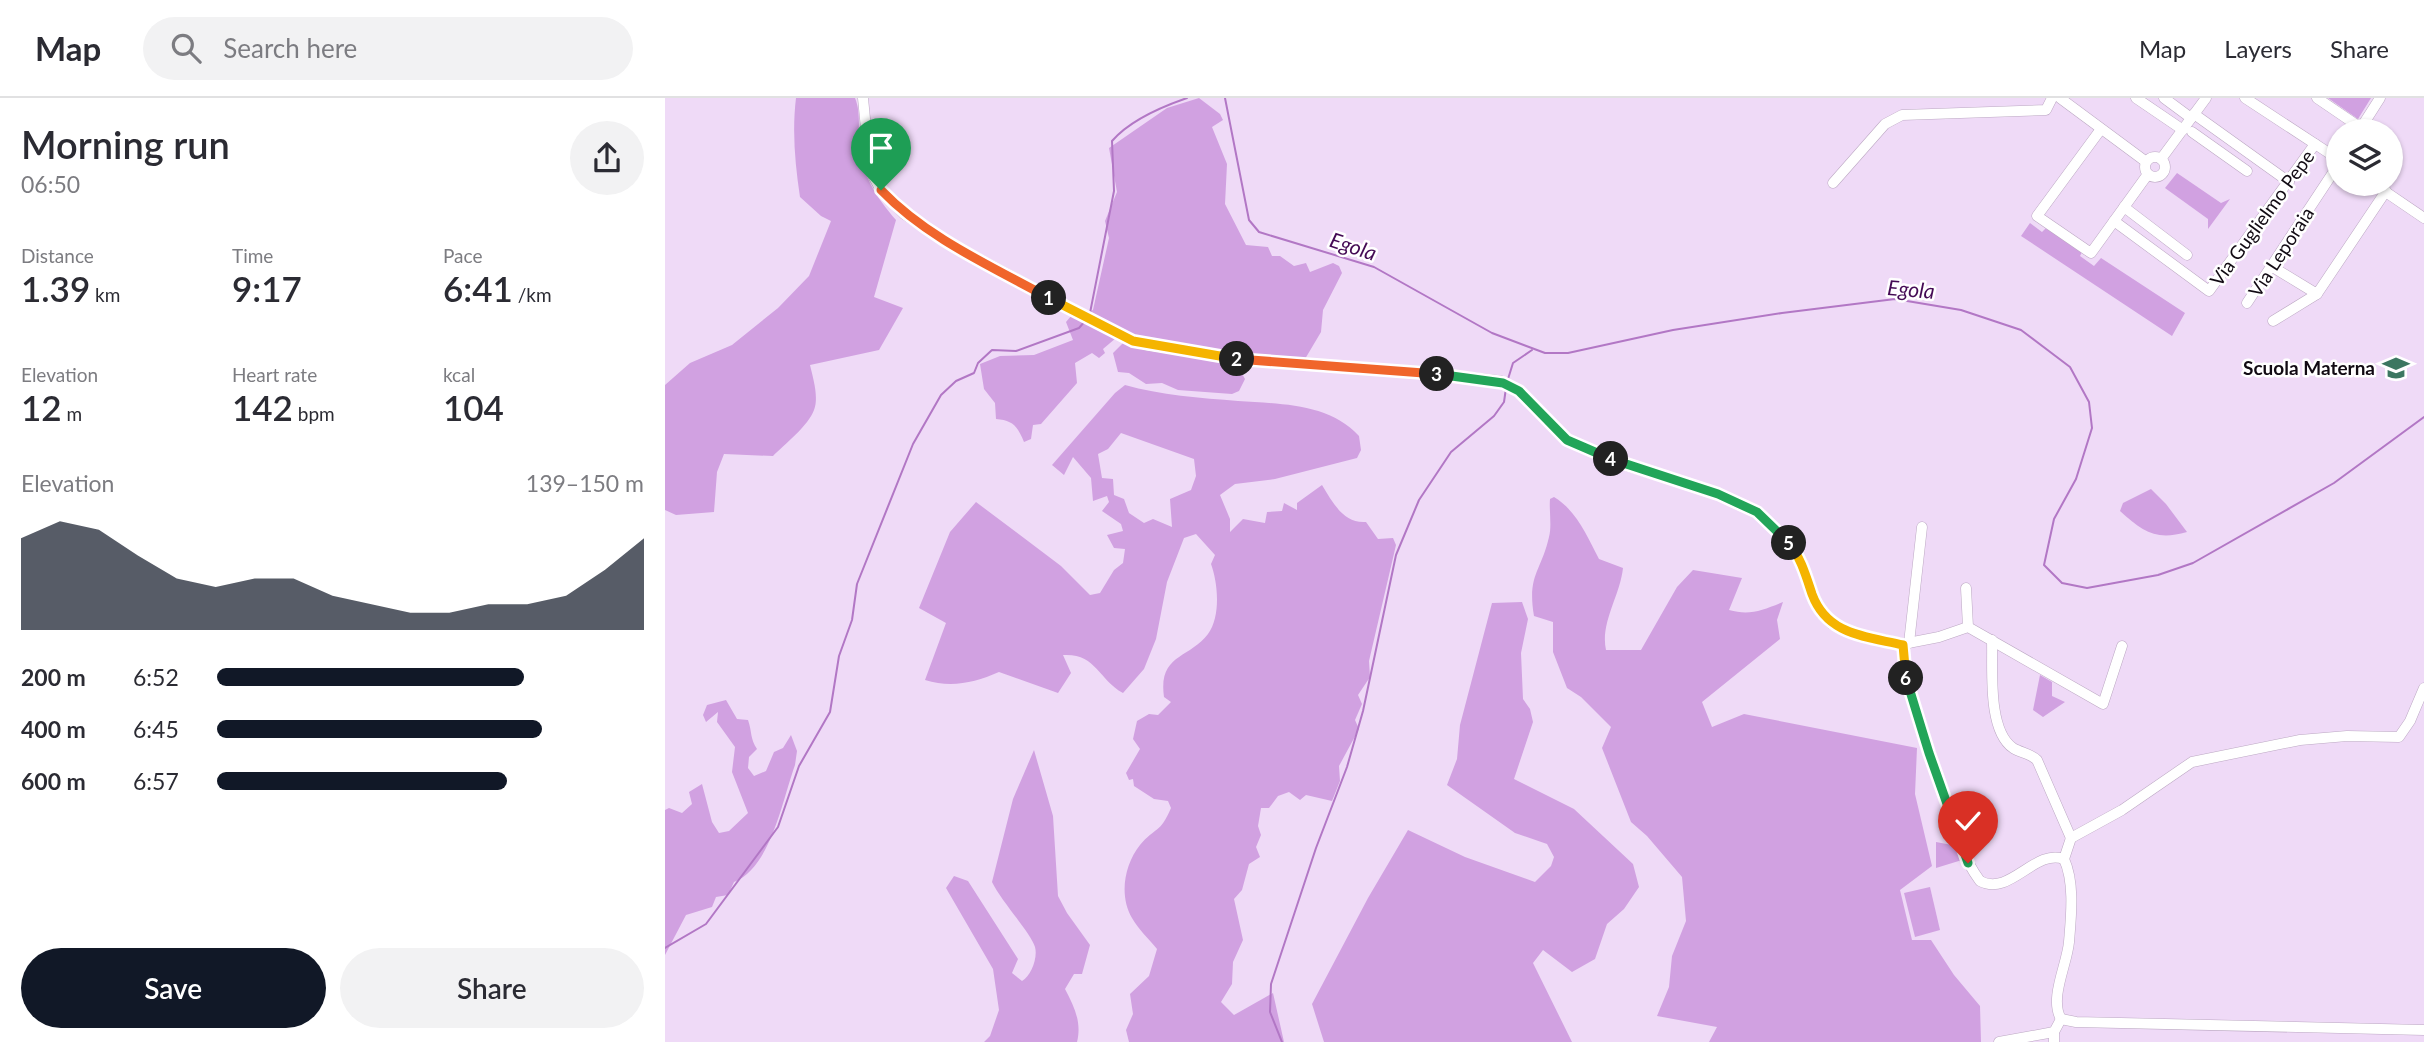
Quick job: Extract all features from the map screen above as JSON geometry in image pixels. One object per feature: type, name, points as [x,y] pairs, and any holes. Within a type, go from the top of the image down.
[{"type":"street","points":[[863,98],[870,170],[881,190],[904,214],[949,243],[1133,341],[1199,354],[1302,366],[1422,372],[1507,385],[1519,391],[1567,440],[1628,466],[1718,494],[1757,512],[1791,546],[1801,561],[1816,603],[1832,624],[1860,635],[1906,644],[1968,628],[2103,704],[2122,646]]},
{"type":"street","points":[[1833,183],[1885,124],[1902,114],[2046,110],[2052,98]]},
{"type":"street","points":[[2060,98],[2145,161]]},
{"type":"street","points":[[2136,98],[2247,171]]},
{"type":"street","points":[[2164,98],[2289,182]]},
{"type":"street","points":[[2161,159],[2187,131],[2193,116],[2206,98]]},
{"type":"street","points":[[2245,98],[2326,151]]},
{"type":"street","points":[[2316,98],[2345,119]]},
{"type":"street","points":[[2367,119],[2380,98]]},
{"type":"street","points":[[2101,129],[2037,216],[2091,253],[2148,174]]},
{"type":"street","points":[[2224,155],[2233,142]]},
{"type":"street","name":"Via Guglielmo Pepe","points":[[2153,250],[2209,291],[2315,144]]},
{"type":"street","points":[[2152,157],[2161,159],[2165,166],[2161,174],[2154,177],[2144,168],[2145,161],[2152,157]]},
{"type":"street","name":"Via Leporaia","points":[[2247,303],[2326,183]]},
{"type":"street","points":[[2273,321],[2317,294],[2383,196]]},
{"type":"street","points":[[2393,196],[2424,218]]},
{"type":"street","points":[[2124,207],[2187,255]]},
{"type":"street","points":[[2114,221],[2153,250],[2163,237]]},
{"type":"street","points":[[2271,266],[2317,294]]},
{"type":"street","points":[[1921,527],[1906,644],[1909,692],[1960,844],[1980,881],[1996,885],[2051,857],[2064,859]]},
{"type":"street","points":[[1966,588],[1968,628]]},
{"type":"street","points":[[1992,640],[1994,711],[1997,723],[2011,747],[2037,760],[2053,791],[2071,838],[2064,859],[2070,872],[2070,902],[2069,944],[2057,1004],[2061,1018],[2054,1037],[1999,1042]]},
{"type":"street","points":[[2071,838],[2122,810],[2192,762],[2300,740],[2347,736],[2399,737],[2410,721],[2424,688]]},
{"type":"street","points":[[2061,1018],[2076,1022],[2424,1030]]},
{"type":"shaded area","points":[[796,98],[855,98],[860,154],[866,175],[882,203],[896,220],[874,297],[903,308],[879,350],[810,365],[816,393],[814,410],[802,428],[773,456],[724,454],[717,472],[714,512],[676,515],[665,510],[665,385],[690,363],[732,345],[778,308],[809,276],[831,221],[821,216],[800,197],[795,148]]},
{"type":"shaded area","points":[[1199,98],[1220,114],[1223,120],[1212,127],[1227,164],[1225,204],[1246,245],[1268,247],[1272,256],[1280,256],[1294,266],[1306,263],[1310,272],[1333,263],[1339,266],[1342,273],[1323,310],[1321,332],[1305,359],[1236,363],[1245,379],[1239,391],[1232,394],[1178,390],[1162,383],[1146,384],[1129,373],[1118,372],[1113,353],[1124,342],[1116,338],[1103,349],[1105,353],[1099,358],[1092,353],[1075,363],[1077,383],[1041,424],[1033,425],[1031,439],[1024,442],[1014,425],[996,419],[995,403],[984,389],[980,364],[1000,356],[1034,355],[1073,340],[1066,322],[1077,309],[1086,313],[1093,310],[1109,238],[1105,221],[1117,192],[1109,148],[1167,108]]},
{"type":"shaded area","points":[[2328,98],[2371,98],[2358,119]]},
{"type":"shaded area","points":[[2177,173],[2221,203],[2230,199],[2208,229],[2208,219],[2165,188]]},
{"type":"shaded area","points":[[2030,223],[2042,232],[2046,228],[2082,252],[2080,256],[2094,266],[2101,258],[2185,313],[2172,336],[2021,236]]},
{"type":"shaded area","points":[[1125,385],[1181,396],[1303,407],[1333,417],[1359,436],[1361,450],[1357,458],[1275,479],[1235,484],[1220,495],[1230,519],[1230,532],[1243,519],[1265,523],[1267,512],[1282,511],[1284,503],[1297,510],[1297,503],[1322,485],[1345,515],[1358,522],[1366,522],[1378,539],[1393,538],[1396,545],[1369,661],[1370,677],[1358,695],[1362,704],[1355,720],[1359,729],[1339,766],[1340,781],[1332,801],[1306,795],[1300,800],[1289,792],[1278,796],[1269,808],[1261,808],[1258,826],[1261,835],[1256,847],[1260,857],[1249,864],[1242,890],[1234,899],[1243,940],[1233,962],[1232,984],[1221,1002],[1234,1015],[1273,993],[1284,1042],[1129,1042],[1126,1030],[1133,1014],[1130,994],[1149,976],[1157,949],[1137,926],[1128,909],[1125,891],[1127,871],[1140,845],[1160,826],[1171,808],[1168,801],[1154,799],[1134,786],[1133,779],[1129,780],[1126,773],[1140,749],[1133,739],[1137,721],[1149,714],[1158,715],[1171,702],[1164,697],[1163,683],[1170,665],[1208,634],[1215,618],[1217,590],[1211,564],[1215,555],[1196,534],[1184,538],[1167,582],[1156,639],[1144,669],[1123,693],[1090,662],[1074,655],[1063,655],[1071,673],[1058,693],[999,672],[962,683],[944,684],[925,680],[946,623],[919,608],[950,532],[976,502],[1061,566],[1090,595],[1100,593],[1114,570],[1123,563],[1125,549],[1114,548],[1107,535],[1123,531],[1121,524],[1102,511],[1109,502],[1107,496],[1093,501],[1091,478],[1073,457],[1064,475],[1052,465]],"holes":[[[1121,433],[1194,459],[1196,476],[1191,490],[1170,499],[1172,527],[1153,519],[1144,523],[1129,513],[1124,499],[1114,495],[1113,479],[1102,478],[1098,454],[1108,449]]]},
{"type":"shaded area","points":[[2151,489],[2187,532],[2176,535],[2151,533],[2120,511],[2123,503]]},
{"type":"shaded area","points":[[1554,497],[1575,516],[1599,559],[1623,568],[1608,620],[1606,650],[1641,650],[1677,587],[1693,570],[1742,578],[1729,610],[1750,612],[1783,602],[1777,620],[1780,639],[1702,702],[1712,727],[1744,714],[1917,748],[1915,794],[1932,866],[1900,890],[1912,940],[1931,940],[1954,975],[1980,1006],[1981,1042],[1709,1042],[1717,1027],[1657,1016],[1669,987],[1672,956],[1686,921],[1682,877],[1647,836],[1631,822],[1602,748],[1611,727],[1581,697],[1567,688],[1553,652],[1553,622],[1534,616],[1532,591],[1549,537],[1550,499]]},
{"type":"shaded area","points":[[1522,602],[1528,619],[1521,653],[1523,699],[1530,709],[1533,722],[1514,779],[1574,809],[1633,864],[1639,887],[1624,909],[1607,924],[1595,959],[1572,972],[1543,950],[1533,963],[1572,1042],[1324,1042],[1312,1004],[1368,898],[1408,830],[1465,857],[1535,882],[1551,866],[1554,857],[1547,844],[1515,833],[1447,785],[1457,759],[1460,725],[1492,603]]},
{"type":"shaded area","points":[[2040,675],[2052,682],[2052,696],[2065,702],[2043,717],[2033,710]]},
{"type":"shaded area","points":[[726,700],[737,719],[748,720],[757,749],[749,757],[748,768],[754,776],[766,771],[774,752],[783,748],[791,735],[797,751],[795,765],[774,831],[757,862],[747,874],[734,882],[728,895],[716,897],[712,907],[686,915],[665,955],[665,810],[669,808],[682,813],[692,804],[689,792],[702,784],[712,822],[719,833],[729,831],[748,813],[732,772],[735,747],[717,722],[718,712],[706,722],[703,715],[707,705]]},
{"type":"shaded area","points":[[1034,750],[1053,816],[1058,896],[1090,945],[1082,974],[1074,974],[1065,989],[1076,1014],[1079,1028],[1077,1042],[984,1042],[990,1036],[999,1010],[993,969],[946,888],[954,876],[968,881],[1018,959],[1012,973],[1022,981],[1025,979],[1035,961],[1035,947],[992,882],[1013,799]]},
{"type":"shaded area","points":[[1936,842],[1957,846],[1962,860],[1936,868]]},
{"type":"shaded area","points":[[1930,887],[1940,930],[1915,937],[1904,893]]},
{"type":"waterway","points":[[1090,313],[1114,191],[1112,141],[1137,121],[1187,98]]},
{"type":"waterway","name":"Egola","points":[[1225,98],[1249,220],[1259,232],[1374,267],[1492,333],[1545,353],[1568,353],[1673,330],[1895,299],[1961,310],[2021,330],[2070,367],[2089,402],[2092,428],[2076,479],[2054,519],[2044,565],[2062,583],[2087,588],[2158,575],[2193,563],[2334,483],[2424,417]]},
{"type":"waterway","points":[[665,948],[706,924],[778,827],[799,766],[830,712],[839,656],[852,620],[857,584],[913,444],[941,395],[956,381],[974,373],[978,363],[992,350],[1016,351],[1079,328],[1085,321]]},
{"type":"waterway","points":[[1508,379],[1513,363],[1532,350]]},
{"type":"waterway","points":[[1282,1042],[1270,1012],[1271,984],[1316,848],[1347,767],[1363,711],[1396,555],[1419,500],[1451,452],[1494,416],[1504,402],[1506,388]]},
{"type":"place","name":"Scuola Materna","points":[[2396,368]]},
{"type":"route","points":[[881,190],[904,214],[949,243],[1133,341],[1250,361],[1422,372],[1501,382],[1519,391],[1567,440],[1628,466],[1718,494],[1757,512],[1791,546],[1801,561],[1816,603],[1832,624],[1849,632],[1903,645],[1909,692],[1968,863]]}]
